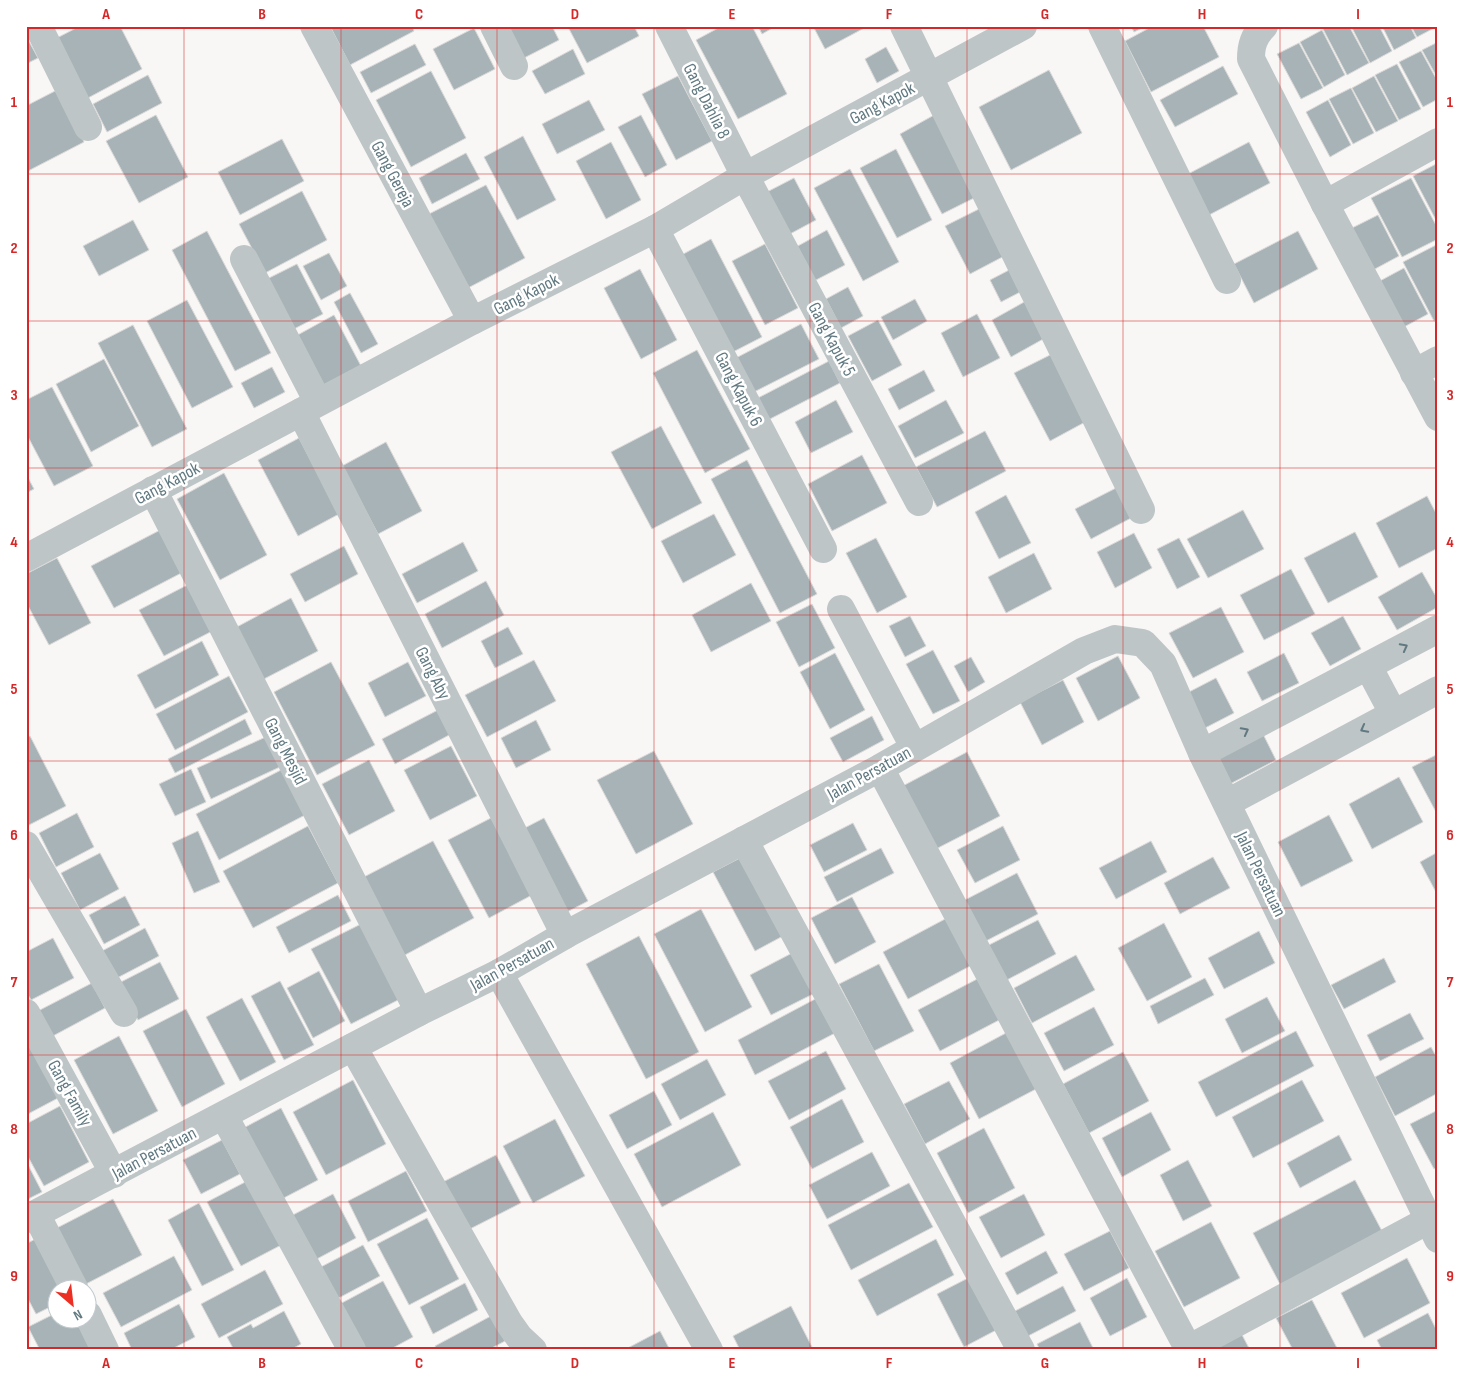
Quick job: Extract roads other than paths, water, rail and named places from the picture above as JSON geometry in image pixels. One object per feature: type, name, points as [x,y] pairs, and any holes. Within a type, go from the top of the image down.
[{"type":"street","points":[[38,26],[88,127]]},
{"type":"street","name":"Gang Gereja","points":[[314,26],[472,321]]},
{"type":"street","points":[[494,26],[514,66]]},
{"type":"street","name":"Gang Dahlia 8","points":[[669,26],[745,176]]},
{"type":"street","points":[[904,26],[1142,510]]},
{"type":"street","name":"Gang Kapok","points":[[26,558],[472,321],[655,229],[745,176],[1023,26]]},
{"type":"street","points":[[1102,26],[1227,280]]},
{"type":"street","points":[[1264,26],[1254,38],[1251,47],[1251,59],[1325,204],[1438,417]]},
{"type":"street","points":[[1325,204],[1438,142]]},
{"type":"street","name":"Gang Kapuk 5","points":[[745,176],[919,502]]},
{"type":"street","name":"Gang Kapuk 6","points":[[655,229],[823,549]]},
{"type":"street","name":"Gang Aby","points":[[244,259],[310,407],[565,935]]},
{"type":"street","points":[[1414,373],[1438,360]]},
{"type":"street","name":"Gang Mesjid","points":[[154,490],[419,1012]]},
{"type":"street","points":[[841,609],[914,747]]},
{"type":"street","points":[[1202,754],[1438,629]]},
{"type":"street","name":"Jalan Persatuan","points":[[31,1217],[419,1012],[499,973],[565,935],[880,768],[1084,651],[1115,638],[1143,643],[1163,664],[1202,754],[1434,1225]]},
{"type":"street","points":[[1368,666],[1393,714]]},
{"type":"street","points":[[1227,803],[1438,690]]},
{"type":"street","points":[[880,768],[1188,1349],[1434,1225]]},
{"type":"street","points":[[744,840],[1021,1350]]},
{"type":"street","points":[[26,845],[124,1012]]},
{"type":"street","points":[[499,973],[709,1350]]},
{"type":"street","name":"Gang Family","points":[[26,1013],[114,1174]]},
{"type":"street","points":[[353,1047],[509,1323],[519,1337],[533,1350]]},
{"type":"street","points":[[224,1116],[352,1350]]},
{"type":"street","points":[[31,1217],[68,1278]]},
{"type":"street","points":[[94,1328],[105,1350]]}]
